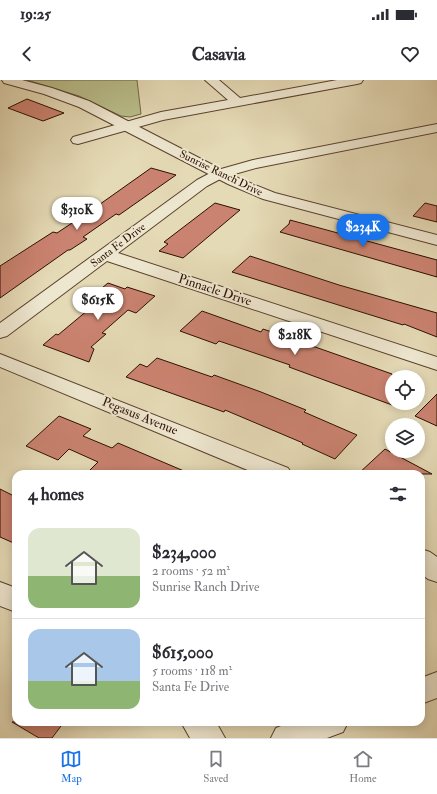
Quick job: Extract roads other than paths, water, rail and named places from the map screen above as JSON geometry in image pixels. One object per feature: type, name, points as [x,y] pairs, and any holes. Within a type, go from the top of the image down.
[{"type":"street","name":"Sunrise Ranch Drive","points":[[8,80],[60,94],[126,125],[219,174],[269,196],[437,240]]},
{"type":"street","points":[[211,80],[238,102]]},
{"type":"street","points":[[78,140],[126,125],[173,113],[357,80]]},
{"type":"street","name":"Santa Fe Drive","points":[[0,332],[202,183],[219,174],[253,164],[437,128]]},
{"type":"street","points":[[418,131],[437,144]]},
{"type":"street","name":"Pinnacle Drive","points":[[106,255],[396,349],[437,364]]},
{"type":"street","name":"Pegasus Avenue","points":[[0,360],[270,470]]},
{"type":"street","points":[[425,562],[437,572]]},
{"type":"street","points":[[0,592],[12,599]]},
{"type":"street","points":[[425,690],[437,685]]},
{"type":"street","points":[[201,726],[209,738]]},
{"type":"street","points":[[287,738],[321,726]]}]
